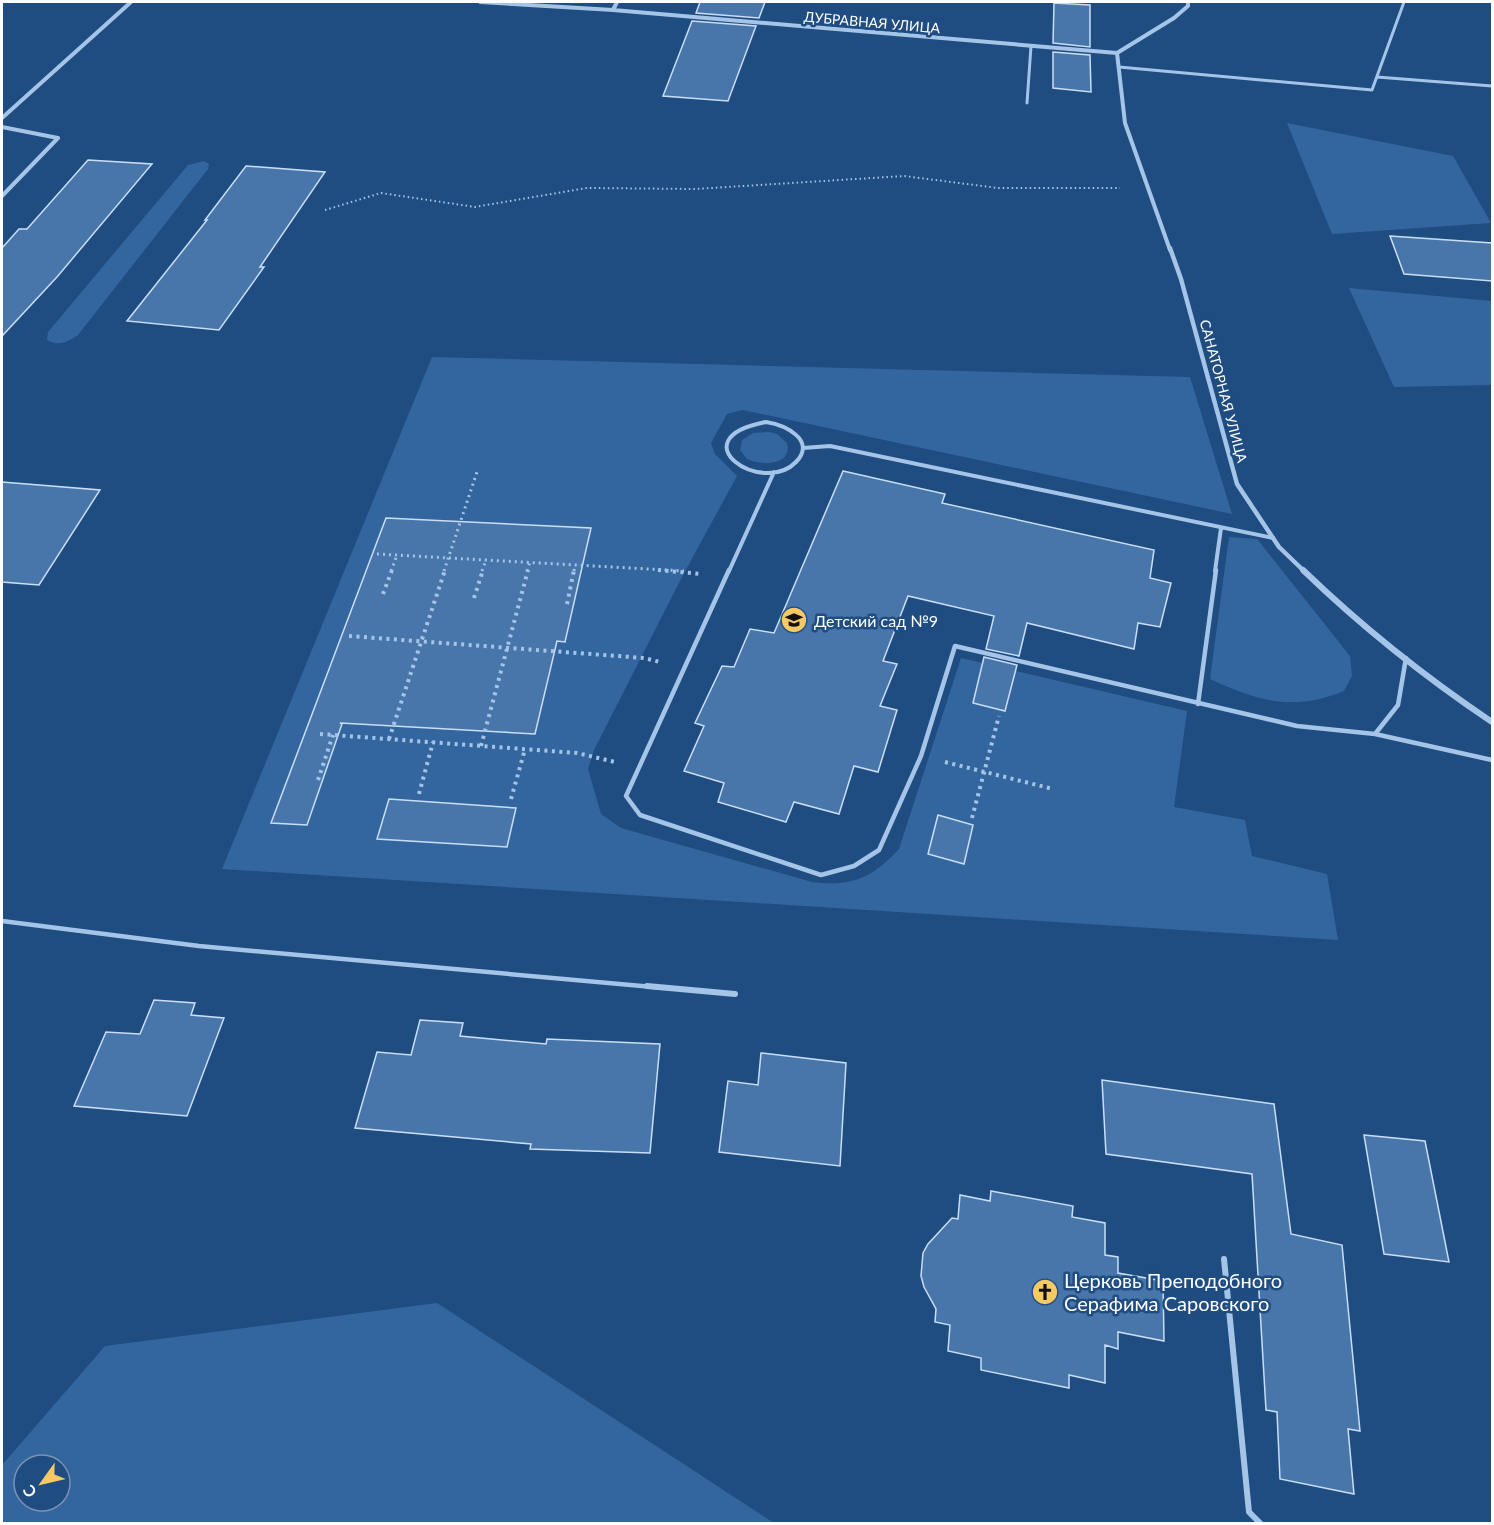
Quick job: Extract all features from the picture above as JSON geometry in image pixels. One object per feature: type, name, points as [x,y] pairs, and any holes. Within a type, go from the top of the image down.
[{"type":"street","points":[[2,118],[131,2]]},
{"type":"street","name":"ДУБРАВНАЯ УЛИЦА","points":[[480,2],[613,10],[1117,53]]},
{"type":"street","points":[[613,10],[617,2]]},
{"type":"street","points":[[1117,53],[1174,18],[1188,6],[1188,2]]},
{"type":"street","name":"САНАТОРНАЯ УЛИЦА","points":[[1117,53],[1125,123],[1181,279],[1237,484],[1273,538],[1335,601],[1453,696],[1492,722]]},
{"type":"street","points":[[2,127],[58,138],[2,196]]},
{"type":"lane","points":[[1119,67],[1372,90],[1404,2]]},
{"type":"lane","points":[[1027,103],[1031,46]]},
{"type":"lane","points":[[1377,77],[1492,86]]},
{"type":"lane","points":[[753,423],[778,423],[796,433],[803,448],[795,463],[774,472],[749,471],[730,458],[726,450],[726,441],[741,426],[753,423]]},
{"type":"lane","points":[[803,448],[830,446],[1273,538]]},
{"type":"lane","points":[[774,472],[626,796],[640,815],[821,875],[854,867],[879,850],[921,756],[955,646],[1297,726],[1375,734],[1492,760]]},
{"type":"lane","points":[[1198,704],[1221,528]]},
{"type":"lane","points":[[1375,734],[1398,705],[1406,658]]},
{"type":"lane","points":[[2,921],[200,946],[735,994]]},
{"type":"lane","points":[[1224,1259],[1249,1512],[1261,1524]]},
{"type":"path","points":[[325,210],[381,193],[475,207],[587,188],[695,189],[904,176],[998,188],[1148,188]]},
{"type":"path","points":[[389,739],[477,472]]},
{"type":"path","points":[[377,554],[693,572],[724,581]]},
{"type":"path","points":[[382,594],[397,555]]},
{"type":"path","points":[[474,598],[486,560]]},
{"type":"path","points":[[481,746],[509,648],[530,562]]},
{"type":"path","points":[[567,604],[575,565]]},
{"type":"path","points":[[349,636],[644,658],[684,670]]},
{"type":"path","points":[[972,818],[999,716]]},
{"type":"path","points":[[320,734],[577,753],[639,767]]},
{"type":"path","points":[[318,780],[333,735]]},
{"type":"path","points":[[419,794],[433,742]]},
{"type":"path","points":[[511,799],[525,749]]},
{"type":"path","points":[[921,756],[1053,789]]},
{"type":"shaded area","points":[[1287,123],[1453,156],[1491,223],[1332,234]]},
{"type":"shaded area","points":[[204,161],[209,164],[208,169],[78,335],[63,343],[47,340],[48,332],[188,165]]},
{"type":"shaded area","points":[[1349,288],[1492,301],[1492,385],[1394,387]]},
{"type":"shaded area","name":"Детский сад №9","points":[[432,357],[1190,377],[1232,514],[743,410],[727,414],[711,443],[715,454],[737,476],[682,577],[594,750],[588,769],[601,814],[621,828],[812,882],[850,881],[870,874],[899,849],[961,658],[1187,711],[1174,807],[1245,820],[1252,856],[1327,874],[1338,940],[222,869]]},
{"type":"shaded area","points":[[753,433],[777,434],[787,443],[788,451],[785,456],[781,460],[767,463],[747,459],[740,450],[742,440]]},
{"type":"shaded area","points":[[1229,537],[1257,539],[1350,656],[1352,676],[1344,691],[1308,701],[1276,701],[1244,693],[1210,679]]},
{"type":"shaded area","points":[[437,1303],[774,1523],[2,1523],[2,1465],[12,1453],[12,1513],[72,1513],[72,1453],[12,1453],[105,1346]]},
{"type":"building","points":[[700,2],[765,2],[759,18],[696,13]]},
{"type":"building","points":[[1054,3],[1090,5],[1090,47],[1053,43]]},
{"type":"building","points":[[692,21],[756,26],[728,101],[663,96]]},
{"type":"building","points":[[1053,52],[1090,55],[1091,92],[1053,88]]},
{"type":"building","points":[[88,160],[152,164],[57,277],[2,336],[2,248],[19,229],[27,229]]},
{"type":"building","points":[[246,166],[325,172],[260,267],[264,267],[219,330],[127,321],[207,220],[205,220]]},
{"type":"building","points":[[1390,236],[1492,243],[1492,281],[1404,274]]},
{"type":"building","points":[[843,471],[945,494],[942,503],[1154,550],[1150,578],[1171,583],[1160,627],[1138,623],[1134,649],[1027,623],[1019,656],[986,649],[994,616],[908,596],[883,661],[897,664],[880,706],[897,710],[878,772],[854,766],[839,814],[794,802],[786,822],[718,802],[724,783],[684,771],[704,726],[695,723],[722,666],[734,667],[750,629],[774,633]]},
{"type":"building","points":[[2,482],[100,490],[39,585],[2,582]]},
{"type":"building","points":[[386,518],[591,528],[565,642],[557,641],[535,734],[340,723],[342,724],[307,825],[271,823]]},
{"type":"building","points":[[984,657],[1017,665],[1005,711],[973,703]]},
{"type":"building","points":[[389,799],[516,808],[507,847],[377,839]]},
{"type":"building","points":[[938,815],[973,825],[964,864],[928,854]]},
{"type":"building","points":[[154,1000],[195,1003],[191,1015],[224,1018],[187,1116],[74,1106],[106,1032],[140,1034]]},
{"type":"building","points":[[420,1020],[463,1023],[460,1036],[546,1044],[547,1039],[660,1044],[650,1153],[530,1149],[531,1144],[355,1128],[377,1052],[411,1055]]},
{"type":"building","points":[[761,1053],[846,1063],[840,1166],[719,1152],[728,1081],[758,1085]]},
{"type":"building","points":[[1102,1080],[1274,1104],[1291,1234],[1342,1245],[1360,1431],[1348,1429],[1354,1494],[1280,1479],[1277,1412],[1266,1410],[1252,1174],[1106,1154]]},
{"type":"building","points":[[1364,1135],[1425,1141],[1449,1262],[1384,1254]]},
{"type":"building","name":"Церковь Преподобного Серафима Саровского","points":[[991,1191],[1073,1206],[1072,1217],[1105,1223],[1105,1255],[1118,1257],[1118,1273],[1163,1281],[1164,1341],[1118,1332],[1118,1349],[1105,1345],[1105,1383],[1069,1375],[1069,1388],[981,1370],[981,1358],[948,1351],[950,1325],[935,1322],[936,1309],[924,1287],[921,1276],[923,1253],[928,1244],[952,1218],[958,1219],[960,1195],[990,1201]]},
{"type":"place","name":"Детский сад №9","points":[[794,620]]},
{"type":"place","name":"Церковь Преподобного Серафима Саровского","points":[[1045,1292]]}]
